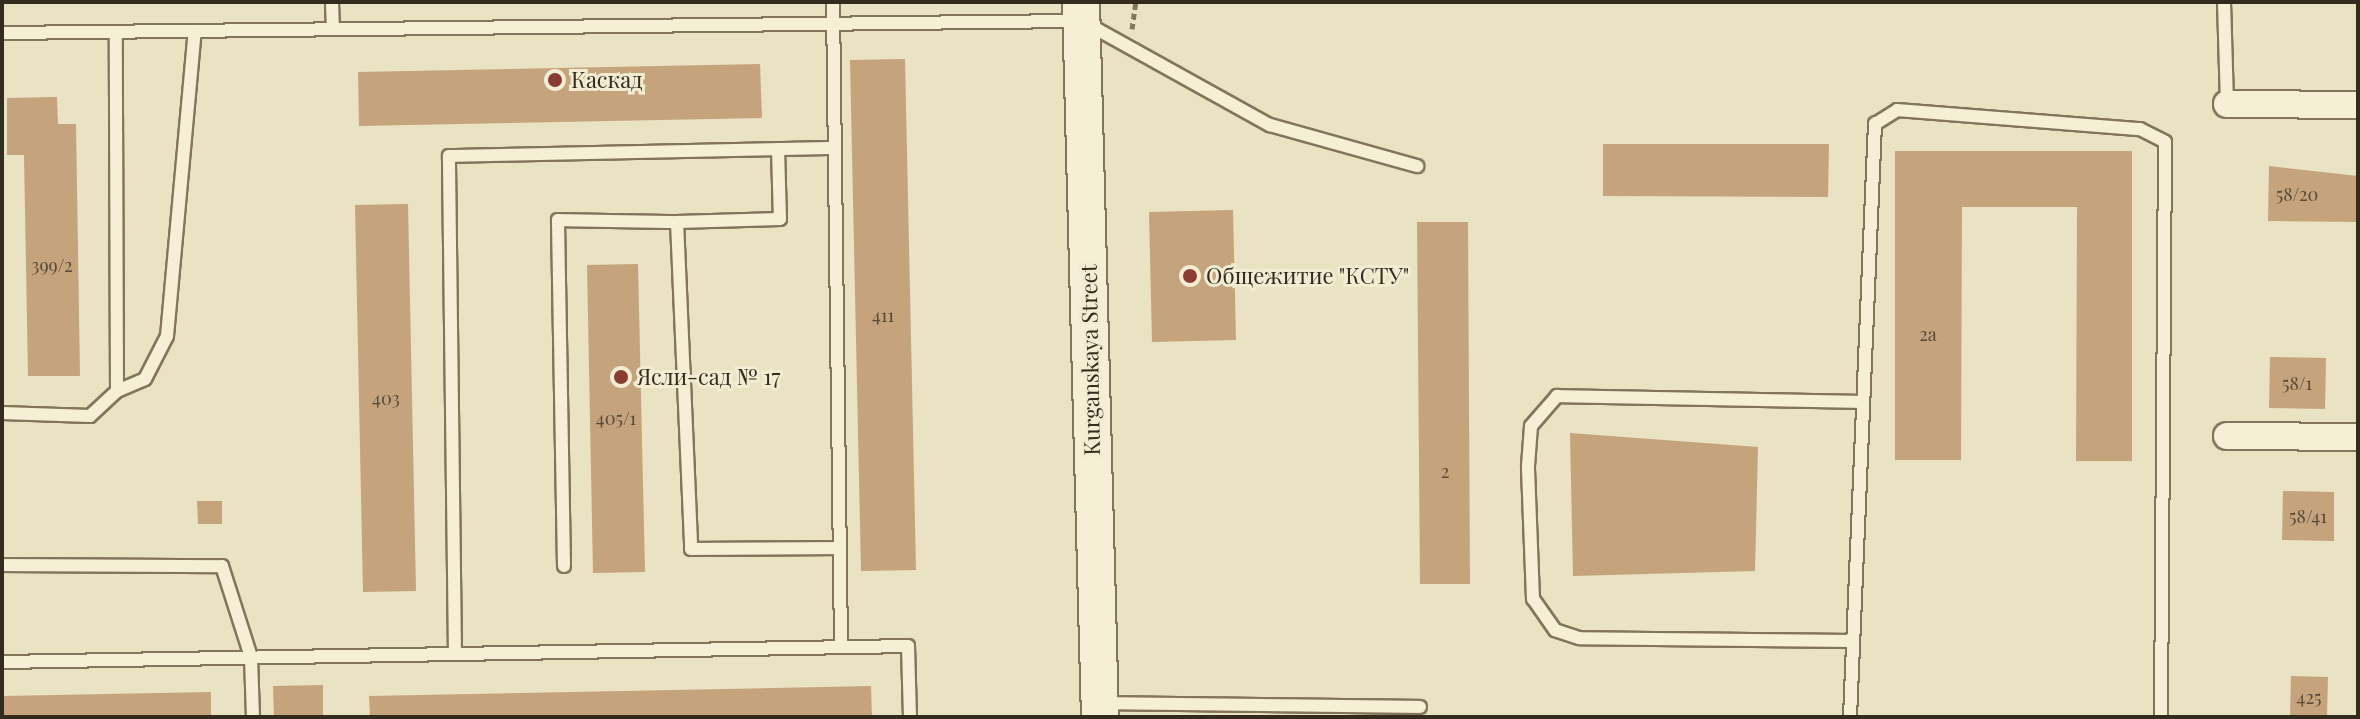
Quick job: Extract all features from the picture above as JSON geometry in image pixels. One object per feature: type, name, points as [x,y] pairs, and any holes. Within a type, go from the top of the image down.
[{"type":"street","name":"Kurganskaya Street","points":[[1081,12],[1099,710]]},
{"type":"street","points":[[2227,104],[2358,105]]},
{"type":"street","points":[[2227,436],[2358,437]]},
{"type":"lane","points":[[332,2],[333,29]]},
{"type":"lane","points":[[833,2],[841,647]]},
{"type":"lane","points":[[2224,2],[2227,104]]},
{"type":"lane","points":[[2,33],[834,24],[1081,12],[1270,125],[1366,157],[1417,166]]},
{"type":"lane","points":[[2,413],[90,416],[117,391],[145,379],[167,336],[195,31]]},
{"type":"lane","points":[[116,32],[117,391]]},
{"type":"lane","points":[[1850,717],[1859,402],[1875,124],[1885,114],[2140,129],[2165,142],[2161,717]]},
{"type":"lane","points":[[455,654],[449,156],[835,148]]},
{"type":"lane","points":[[564,566],[558,220],[677,222],[780,219],[778,149]]},
{"type":"lane","points":[[677,222],[691,549],[840,548]]},
{"type":"lane","points":[[1852,641],[1579,638],[1555,630],[1533,599],[1528,466],[1531,426],[1557,396],[1859,402]]},
{"type":"lane","points":[[2,565],[222,566],[251,657],[253,717]]},
{"type":"lane","points":[[2,662],[908,646],[910,717]]},
{"type":"lane","points":[[1099,710],[1420,707]]},
{"type":"path","points":[[1130,43],[1136,2]]},
{"type":"building","points":[[905,59],[916,570],[861,571],[850,60]]},
{"type":"building","points":[[760,64],[762,118],[359,126],[358,72]]},
{"type":"building","points":[[57,97],[58,124],[76,124],[80,376],[28,376],[24,155],[7,155],[7,98]]},
{"type":"building","points":[[1603,144],[1829,144],[1828,197],[1603,196]]},
{"type":"building","points":[[1895,151],[2132,151],[2132,461],[2076,461],[2077,207],[1962,207],[1961,460],[1895,460]]},
{"type":"building","points":[[2269,166],[2358,176],[2358,222],[2268,221]]},
{"type":"building","points":[[408,204],[416,591],[363,592],[355,205]]},
{"type":"building","name":"Общежитие \"КСТУ\"","points":[[1233,210],[1236,340],[1152,342],[1149,212]]},
{"type":"building","points":[[1417,222],[1468,222],[1470,584],[1420,584]]},
{"type":"building","points":[[638,264],[645,572],[593,573],[587,265]]},
{"type":"building","points":[[2270,357],[2326,358],[2325,409],[2269,408]]},
{"type":"building","points":[[1570,433],[1758,447],[1755,571],[1573,576]]},
{"type":"building","points":[[2283,491],[2334,492],[2334,541],[2282,540]]},
{"type":"building","points":[[197,501],[222,501],[222,524],[198,524]]},
{"type":"building","points":[[2291,676],[2328,677],[2327,717],[2290,717]]},
{"type":"building","points":[[323,685],[323,717],[274,717],[273,686]]},
{"type":"building","points":[[871,686],[872,717],[370,717],[369,696]]},
{"type":"building","points":[[211,692],[211,717],[2,717],[2,696]]},
{"type":"place","name":"Каскад","points":[[555,80]]},
{"type":"place","name":"Общежитие \"КСТУ\"","points":[[1190,276]]},
{"type":"place","name":"Ясли-сад № 17","points":[[621,377]]}]
